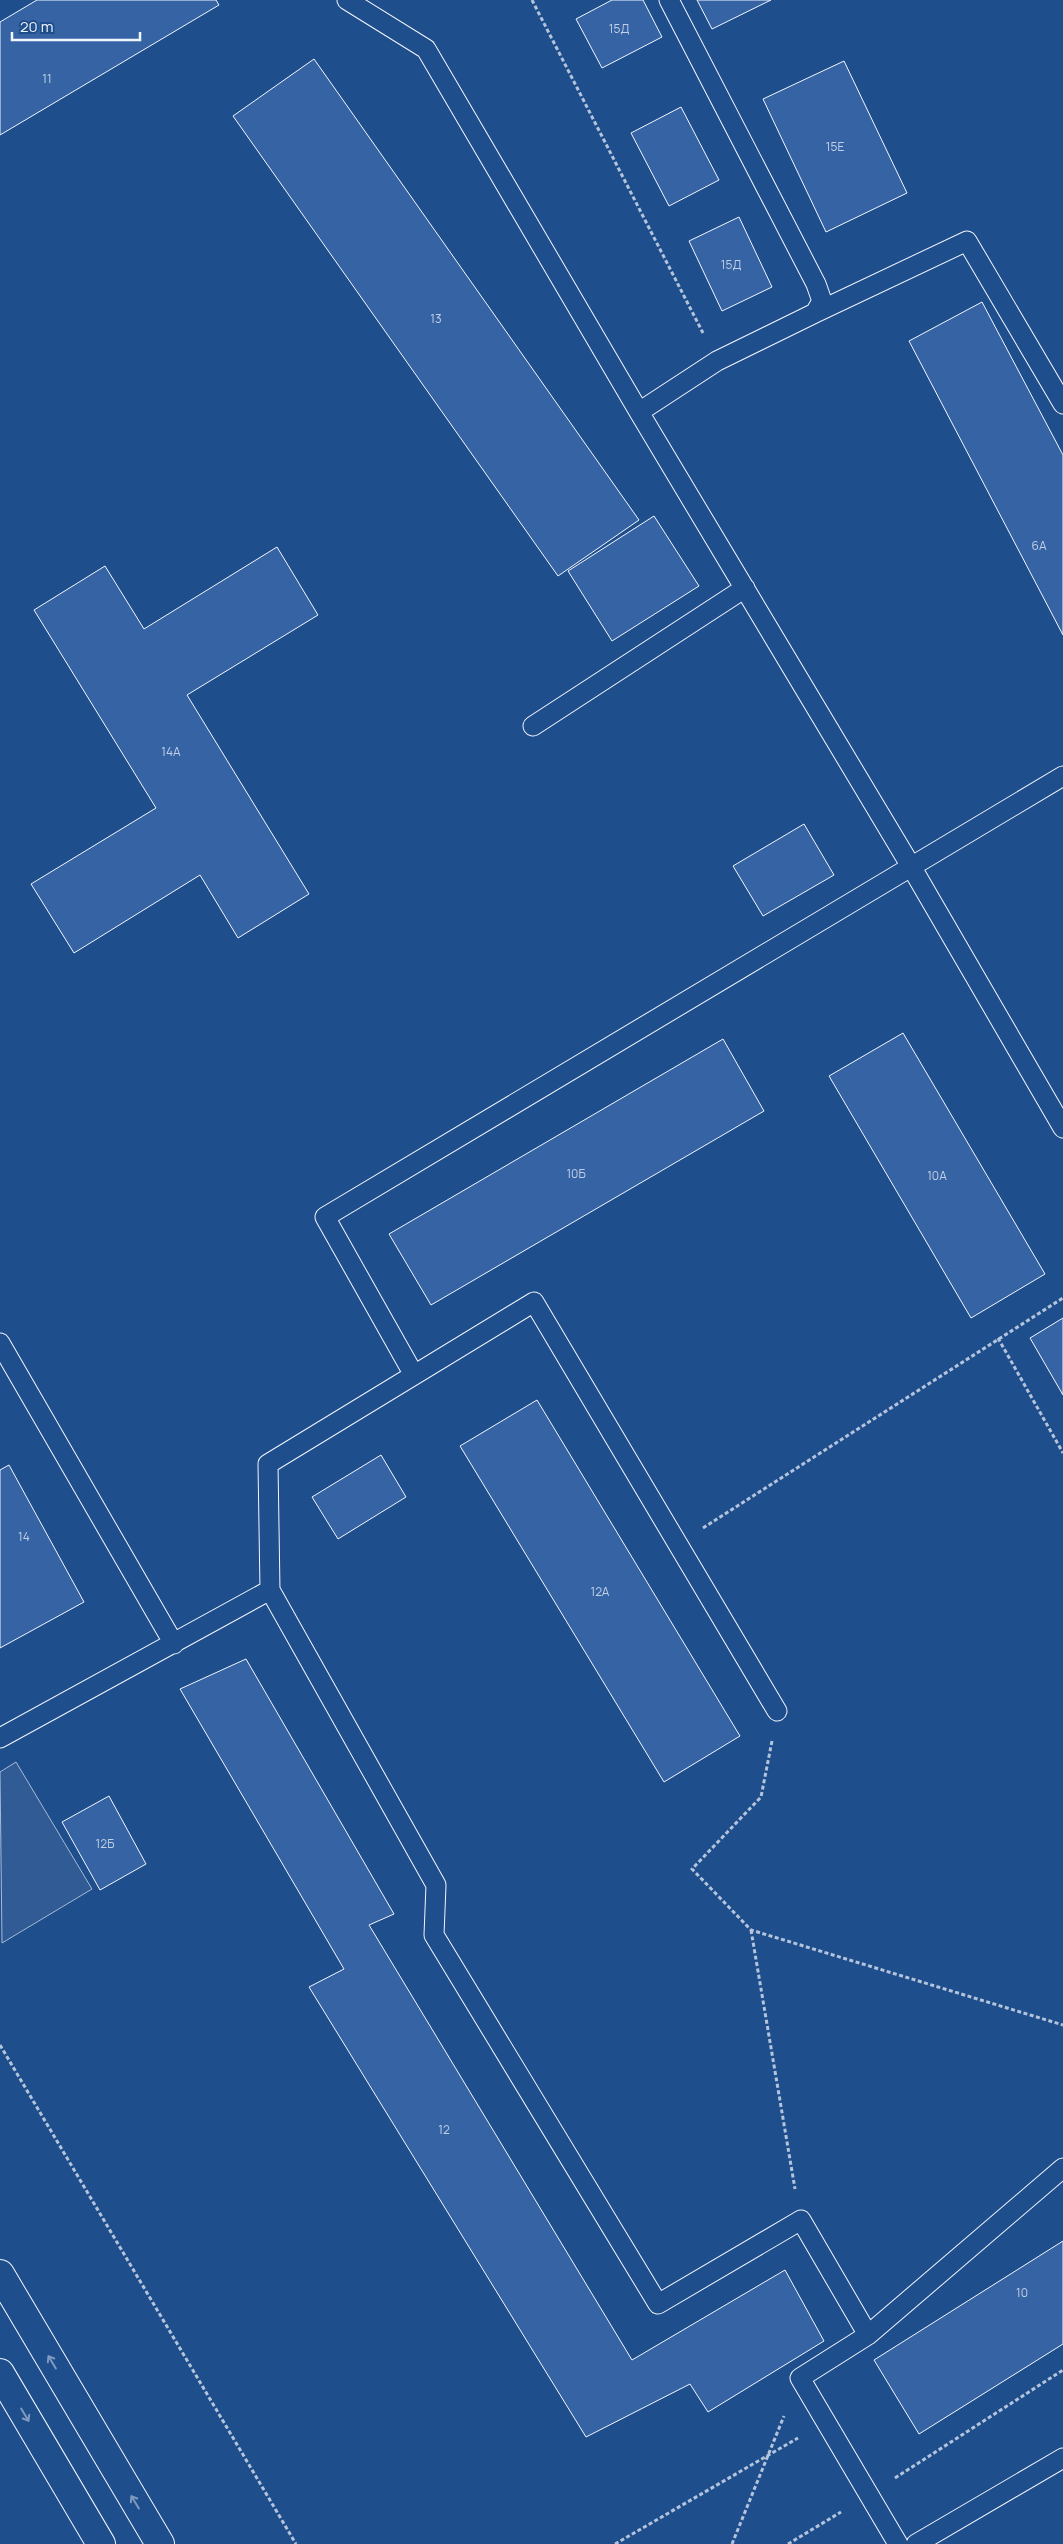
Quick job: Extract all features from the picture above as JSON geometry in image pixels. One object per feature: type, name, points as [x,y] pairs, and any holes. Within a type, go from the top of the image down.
[{"type":"main road","points":[[0,2274],[160,2544]]},
{"type":"main road","points":[[0,2373],[101,2544]]},
{"type":"lane","points":[[347,0],[426,49],[639,412],[912,868],[1063,1128]]},
{"type":"lane","points":[[669,0],[816,284],[822,301],[815,313]]},
{"type":"lane","points":[[639,412],[717,361],[967,241],[1063,404]]},
{"type":"lane","points":[[533,726],[745,588]]},
{"type":"lane","points":[[414,1375],[325,1217],[912,868],[1063,776]]},
{"type":"lane","points":[[777,1711],[534,1302],[268,1464],[270,1590],[436,1884],[434,1935],[658,2304],[801,2220],[868,2336]]},
{"type":"lane","points":[[0,1343],[174,1644]]},
{"type":"lane","points":[[0,1738],[270,1590]]},
{"type":"lane","points":[[898,2544],[800,2378],[868,2336],[1063,2168]]},
{"type":"lane","points":[[916,2544],[1063,2458]]},
{"type":"path","points":[[532,0],[717,361]]},
{"type":"path","points":[[678,1544],[1063,1298]]},
{"type":"path","points":[[998,1338],[1063,1454]]},
{"type":"path","points":[[777,1711],[761,1797],[692,1869],[751,1930],[1063,2025]]},
{"type":"path","points":[[751,1930],[801,2220]]},
{"type":"path","points":[[0,2045],[296,2544]]},
{"type":"path","points":[[788,2544],[1063,2370]]},
{"type":"path","points":[[732,2544],[800,2378]]},
{"type":"path","points":[[615,2544],[768,2457],[825,2421]]},
{"type":"shaded area","points":[[16,1762],[92,1889],[2,1943],[0,1772]]},
{"type":"building","points":[[37,0],[216,0],[219,5],[0,135],[0,22]]},
{"type":"building","points":[[612,0],[643,0],[662,37],[602,68],[576,19]]},
{"type":"building","points":[[697,0],[771,0],[712,29]]},
{"type":"building","points":[[314,59],[639,520],[558,576],[233,116]]},
{"type":"building","points":[[844,61],[907,193],[826,232],[763,99]]},
{"type":"building","points":[[681,107],[719,180],[669,206],[631,133]]},
{"type":"building","points":[[739,217],[772,287],[722,311],[689,241]]},
{"type":"building","points":[[982,302],[1063,455],[1063,635],[909,341]]},
{"type":"building","points":[[654,516],[699,586],[612,641],[568,571]]},
{"type":"building","points":[[277,547],[318,615],[187,695],[309,894],[238,938],[200,875],[74,953],[31,884],[156,808],[34,610],[105,566],[144,629]]},
{"type":"building","points":[[804,824],[834,875],[763,916],[733,866]]},
{"type":"building","points":[[903,1033],[1045,1274],[971,1318],[829,1076]]},
{"type":"building","points":[[723,1039],[764,1111],[431,1305],[389,1234]]},
{"type":"building","points":[[1063,1318],[1063,1395],[1030,1338]]},
{"type":"building","points":[[537,1400],[740,1736],[664,1782],[460,1446]]},
{"type":"building","points":[[381,1455],[406,1497],[338,1539],[312,1497]]},
{"type":"building","points":[[9,1465],[84,1602],[0,1648],[0,1470]]},
{"type":"building","points":[[246,1659],[394,1914],[369,1925],[632,2360],[785,2270],[824,2341],[708,2412],[690,2384],[586,2437],[309,1987],[344,1969],[180,1689]]},
{"type":"building","points":[[109,1796],[146,1864],[100,1890],[62,1822]]},
{"type":"building","points":[[1063,2241],[1063,2344],[919,2434],[874,2360]]}]
